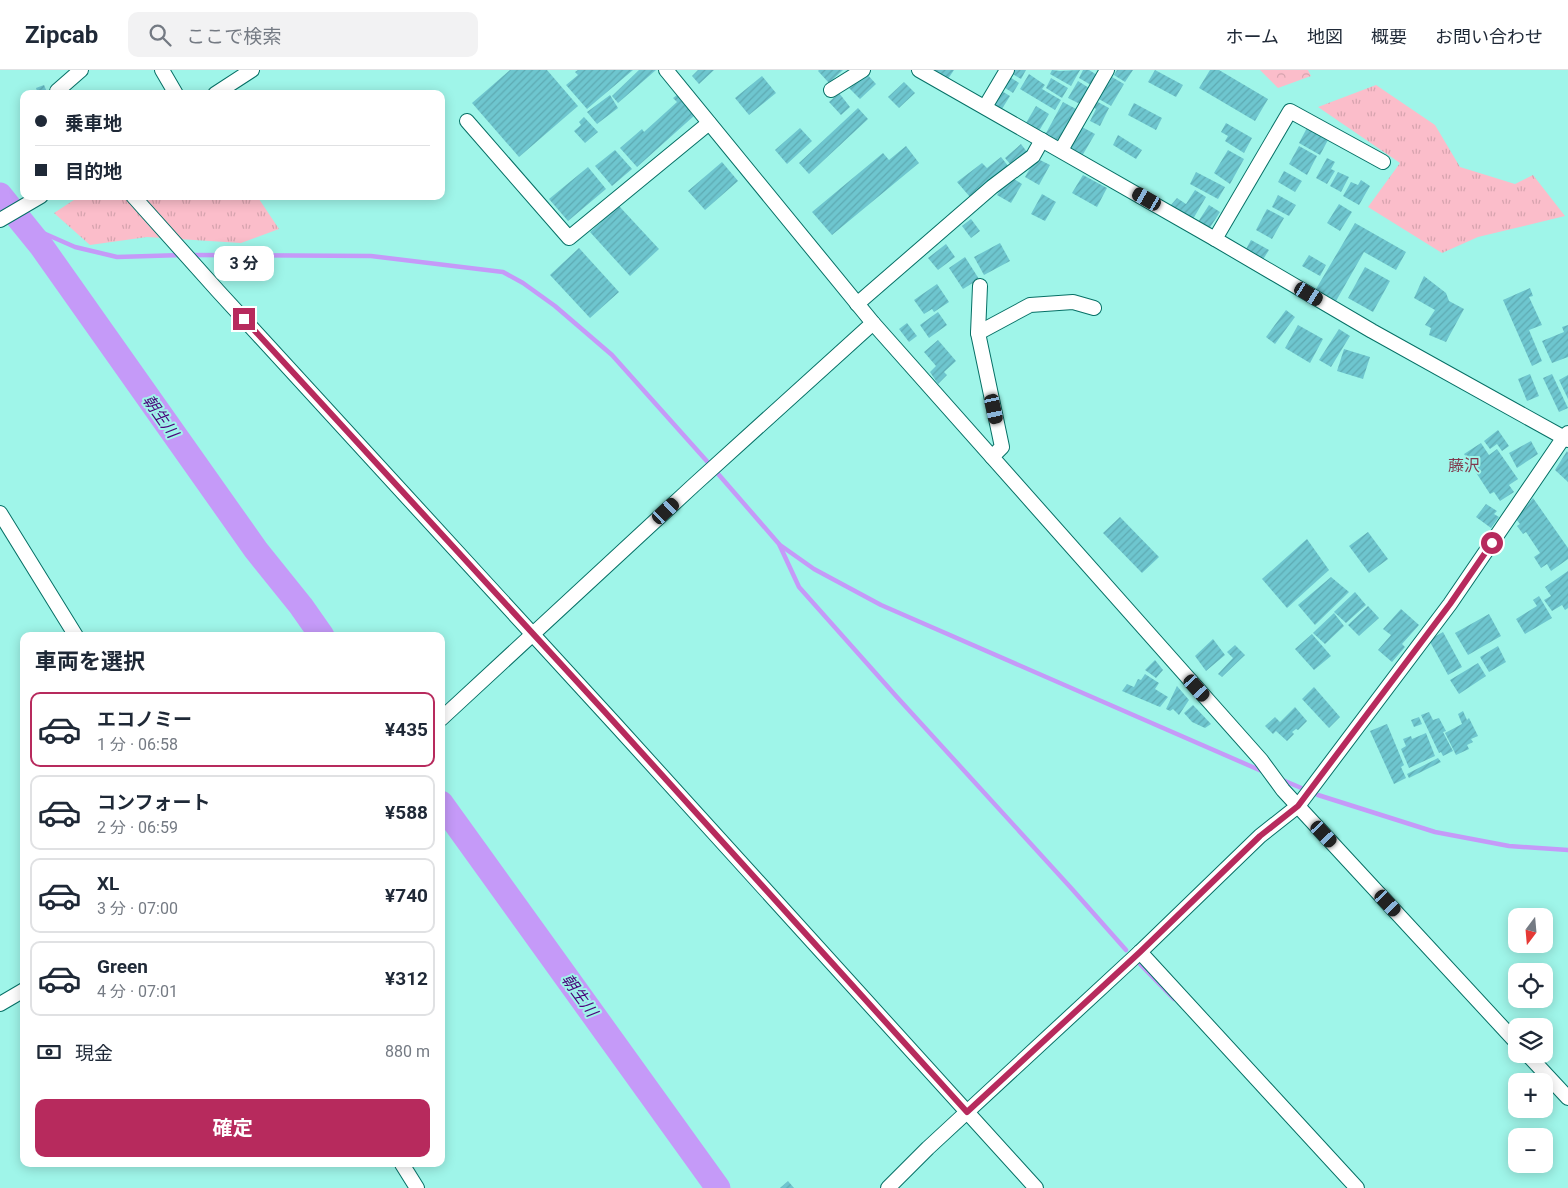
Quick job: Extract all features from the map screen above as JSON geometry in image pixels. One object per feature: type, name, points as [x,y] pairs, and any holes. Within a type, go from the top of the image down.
[{"type":"street","points":[[58,90],[81,70]]},
{"type":"street","points":[[162,70],[174,90]]},
{"type":"street","points":[[221,90],[252,70]]},
{"type":"street","points":[[666,70],[857,304],[1263,764],[1281,787],[1301,802],[1508,1033]]},
{"type":"street","points":[[831,90],[862,70]]},
{"type":"street","points":[[888,1188],[1140,952],[1260,836],[1301,802],[1450,604],[1566,437],[1372,331],[1061,150],[919,70]]},
{"type":"street","points":[[985,107],[1006,70]]},
{"type":"street","points":[[1061,150],[1107,70]]},
{"type":"street","points":[[1215,239],[1290,111],[1383,162]]},
{"type":"street","points":[[467,121],[569,238],[710,123]]},
{"type":"street","points":[[857,304],[992,187],[1033,156],[1042,140]]},
{"type":"street","points":[[0,220],[34,200]]},
{"type":"street","points":[[137,200],[534,634],[1036,1188]]},
{"type":"street","points":[[980,286],[978,333],[1002,447],[992,457]]},
{"type":"street","points":[[978,333],[1030,305],[1073,302],[1094,308]]},
{"type":"street","points":[[445,715],[873,322]]},
{"type":"street","points":[[0,513],[74,632]]},
{"type":"street","points":[[1140,952],[1357,1188]]},
{"type":"street","points":[[0,1004],[20,992]]},
{"type":"street","points":[[1535,1063],[1568,1098]]},
{"type":"street","points":[[404,1167],[417,1188]]},
{"type":"green space","points":[[1260,70],[1308,70],[1311,76],[1278,88]]},
{"type":"green space","points":[[1376,85],[1435,125],[1460,167],[1515,184],[1533,175],[1565,216],[1478,237],[1442,253],[1368,207],[1400,163],[1318,107]]},
{"type":"green space","points":[[74,200],[260,200],[279,229],[241,243],[147,237],[90,245],[54,213]]},
{"type":"building","points":[[510,70],[547,70],[578,106],[519,157],[472,103]]},
{"type":"building","points":[[578,70],[633,70],[587,109],[566,85],[578,75],[575,72]]},
{"type":"building","points":[[639,70],[656,70],[618,103],[612,96]]},
{"type":"building","points":[[698,70],[714,70],[699,84],[692,76]]},
{"type":"building","points":[[819,70],[843,70],[829,83]]},
{"type":"building","points":[[934,70],[954,70],[948,79]]},
{"type":"building","points":[[1013,70],[1026,70],[1021,79],[1011,73]]},
{"type":"building","points":[[1052,70],[1080,70],[1071,86],[1050,74]]},
{"type":"building","points":[[1083,70],[1089,70],[1097,75],[1091,85],[1079,78]]},
{"type":"building","points":[[1117,70],[1133,70],[1125,82],[1114,75]]},
{"type":"building","points":[[1155,70],[1183,85],[1176,97],[1148,82]]},
{"type":"building","points":[[1210,70],[1219,70],[1268,99],[1255,121],[1199,88]]},
{"type":"building","points":[[865,72],[876,84],[860,99],[849,88]]},
{"type":"building","points":[[1029,74],[1045,85],[1042,89],[1061,100],[1055,110],[1020,89]]},
{"type":"building","points":[[762,76],[776,93],[749,115],[735,98]]},
{"type":"building","points":[[1008,76],[1019,83],[1013,93],[1002,86]]},
{"type":"building","points":[[1112,77],[1124,84],[1111,106],[1099,99]]},
{"type":"building","points":[[1051,78],[1068,88],[1062,98],[1046,88]]},
{"type":"building","points":[[1078,81],[1089,88],[1080,104],[1068,98]]},
{"type":"building","points":[[904,82],[915,93],[899,108],[888,97]]},
{"type":"building","points":[[44,85],[46,90],[37,90],[36,88]]},
{"type":"building","points":[[1000,90],[1010,96],[1002,109],[992,103]]},
{"type":"building","points":[[839,93],[850,107],[841,115],[829,102]]},
{"type":"building","points":[[610,95],[618,108],[597,124],[587,112]]},
{"type":"building","points":[[677,95],[695,115],[637,167],[620,148],[642,129],[644,132],[677,102],[673,98]]},
{"type":"building","points":[[1096,101],[1109,108],[1100,126],[1090,121],[1096,109],[1093,107]]},
{"type":"building","points":[[1063,102],[1076,109],[1057,142],[1045,135]]},
{"type":"building","points":[[1134,103],[1162,118],[1156,130],[1128,115]]},
{"type":"building","points":[[1036,106],[1049,114],[1039,131],[1026,123]]},
{"type":"building","points":[[858,108],[868,119],[809,174],[799,163]]},
{"type":"building","points":[[584,117],[598,132],[585,143],[574,131],[581,125],[579,122]]},
{"type":"building","points":[[1226,123],[1252,138],[1244,153],[1225,141],[1228,136],[1221,132]]},
{"type":"building","points":[[1308,126],[1329,138],[1320,155],[1299,143]]},
{"type":"building","points":[[1082,127],[1095,134],[1082,156],[1070,149]]},
{"type":"building","points":[[800,128],[812,141],[787,164],[775,150]]},
{"type":"building","points":[[1118,135],[1142,150],[1136,159],[1113,145]]},
{"type":"building","points":[[1021,144],[1027,152],[1011,165],[1005,158]]},
{"type":"building","points":[[906,146],[919,163],[832,235],[812,212],[883,153],[889,160]]},
{"type":"building","points":[[1299,146],[1317,156],[1307,175],[1289,164]]},
{"type":"building","points":[[615,150],[632,169],[612,186],[595,166]]},
{"type":"building","points":[[1228,150],[1244,159],[1230,184],[1214,173]]},
{"type":"building","points":[[1001,157],[1009,167],[970,197],[957,182],[982,163],[987,168]]},
{"type":"building","points":[[1036,158],[1050,165],[1039,185],[1025,177]]},
{"type":"building","points":[[1327,158],[1335,162],[1331,169],[1335,171],[1327,184],[1316,178]]},
{"type":"building","points":[[722,162],[738,181],[705,210],[688,191]]},
{"type":"building","points":[[588,167],[606,189],[568,221],[549,199]]},
{"type":"building","points":[[1284,171],[1302,181],[1295,192],[1278,182]]},
{"type":"building","points":[[1196,172],[1225,187],[1218,199],[1190,184]]},
{"type":"building","points":[[1338,172],[1349,177],[1341,192],[1330,186]]},
{"type":"building","points":[[1083,175],[1107,188],[1097,207],[1072,193]]},
{"type":"building","points":[[1009,176],[1022,184],[1011,203],[997,195]]},
{"type":"building","points":[[1361,180],[1370,186],[1359,205],[1343,196],[1351,182],[1358,185]]},
{"type":"building","points":[[1195,190],[1206,197],[1193,219],[1170,206],[1177,198],[1186,204]]},
{"type":"building","points":[[1042,194],[1056,202],[1045,221],[1031,214]]},
{"type":"building","points":[[1278,195],[1296,205],[1289,216],[1272,207]]},
{"type":"building","points":[[1339,204],[1352,212],[1340,231],[1327,223]]},
{"type":"building","points":[[1209,205],[1220,212],[1209,229],[1198,222]]},
{"type":"building","points":[[619,206],[659,249],[630,276],[590,232]]},
{"type":"building","points":[[1267,209],[1284,218],[1272,239],[1256,230]]},
{"type":"building","points":[[971,219],[980,231],[971,238],[962,226]]},
{"type":"building","points":[[1355,223],[1406,252],[1396,270],[1364,252],[1336,301],[1316,289]]},
{"type":"building","points":[[1251,240],[1269,250],[1262,261],[1245,251]]},
{"type":"building","points":[[1000,243],[1010,261],[984,275],[974,257]]},
{"type":"building","points":[[946,244],[955,257],[938,270],[928,258]]},
{"type":"building","points":[[579,248],[619,292],[590,318],[550,275]]},
{"type":"building","points":[[1309,255],[1326,265],[1320,276],[1302,266]]},
{"type":"building","points":[[965,257],[979,279],[963,289],[949,268]]},
{"type":"building","points":[[1365,267],[1390,281],[1373,312],[1348,298]]},
{"type":"building","points":[[1424,276],[1446,293],[1449,301],[1464,309],[1446,342],[1429,335],[1431,328],[1425,325],[1435,310],[1414,298]]},
{"type":"building","points":[[937,284],[949,302],[934,312],[932,309],[924,314],[914,300]]},
{"type":"building","points":[[1530,288],[1533,296],[1529,297],[1542,325],[1529,330],[1542,361],[1532,366],[1503,300]]},
{"type":"building","points":[[1286,310],[1295,317],[1275,344],[1266,337]]},
{"type":"building","points":[[938,312],[947,325],[929,338],[920,325]]},
{"type":"building","points":[[907,323],[917,336],[909,342],[899,329]]},
{"type":"building","points":[[1298,325],[1323,339],[1310,363],[1285,348]]},
{"type":"building","points":[[1568,325],[1568,357],[1552,363],[1542,341],[1564,332],[1562,327]]},
{"type":"building","points":[[1339,329],[1350,336],[1331,367],[1319,360]]},
{"type":"building","points":[[938,340],[956,361],[944,372],[947,375],[938,384],[930,372],[936,366],[924,352]]},
{"type":"building","points":[[1344,349],[1370,357],[1363,379],[1337,371]]},
{"type":"building","points":[[1530,374],[1539,396],[1527,401],[1518,379]]},
{"type":"building","points":[[1552,374],[1568,408],[1559,412],[1543,378]]},
{"type":"building","points":[[1568,375],[1568,399],[1559,380]]},
{"type":"building","points":[[1498,430],[1509,446],[1502,451],[1497,444],[1490,449],[1484,441]]},
{"type":"building","points":[[1531,441],[1538,454],[1517,468],[1509,453]]},
{"type":"building","points":[[1481,443],[1489,455],[1497,449],[1518,479],[1509,485],[1514,492],[1500,501],[1494,492],[1490,494],[1464,454]]},
{"type":"building","points":[[1567,451],[1568,453],[1568,482],[1555,470]]},
{"type":"building","points":[[1533,498],[1568,548],[1568,559],[1551,571],[1547,564],[1541,568],[1534,557],[1540,553],[1526,532],[1523,534],[1517,526],[1520,524],[1516,519]]},
{"type":"building","points":[[1486,504],[1497,511],[1494,514],[1499,517],[1491,528],[1476,517]]},
{"type":"building","points":[[1120,517],[1159,557],[1142,573],[1103,533]]},
{"type":"building","points":[[1368,532],[1388,559],[1369,573],[1349,546]]},
{"type":"building","points":[[1307,539],[1329,570],[1287,608],[1262,579]]},
{"type":"building","points":[[1568,571],[1568,608],[1565,610],[1562,605],[1552,611],[1544,600],[1551,596],[1545,587]]},
{"type":"building","points":[[1331,577],[1349,592],[1315,625],[1298,605]]},
{"type":"building","points":[[1355,592],[1366,605],[1346,623],[1334,612]]},
{"type":"building","points":[[1539,596],[1552,618],[1525,634],[1516,619],[1537,606],[1533,600]]},
{"type":"building","points":[[1368,606],[1379,618],[1359,636],[1348,625]]},
{"type":"building","points":[[1401,609],[1419,625],[1402,644],[1405,647],[1392,662],[1378,650],[1391,635],[1383,629]]},
{"type":"building","points":[[1334,613],[1344,626],[1325,644],[1313,633]]},
{"type":"building","points":[[1489,614],[1501,636],[1468,655],[1455,633]]},
{"type":"building","points":[[1443,632],[1462,667],[1448,675],[1429,640]]},
{"type":"building","points":[[1312,634],[1331,656],[1314,670],[1295,649]]},
{"type":"building","points":[[1213,639],[1225,655],[1206,671],[1195,656]]},
{"type":"building","points":[[1235,645],[1245,655],[1222,677],[1218,674],[1233,658],[1227,652]]},
{"type":"building","points":[[1498,646],[1506,662],[1489,672],[1480,657]]},
{"type":"building","points":[[1155,660],[1163,670],[1156,678],[1145,670]]},
{"type":"building","points":[[1478,663],[1486,676],[1459,694],[1450,680]]},
{"type":"building","points":[[1145,674],[1159,683],[1155,689],[1168,697],[1160,707],[1122,691],[1127,684],[1134,687],[1138,679],[1141,680]]},
{"type":"building","points":[[1177,686],[1189,700],[1179,715],[1173,709],[1170,711],[1166,709]]},
{"type":"building","points":[[1314,687],[1340,717],[1329,728],[1302,699]]},
{"type":"building","points":[[1193,705],[1211,724],[1205,728],[1192,722],[1184,713]]},
{"type":"building","points":[[1295,707],[1307,721],[1298,730],[1296,729],[1292,732],[1294,734],[1287,741],[1276,731],[1273,734],[1265,726],[1275,717],[1280,722]]},
{"type":"building","points":[[1463,711],[1467,720],[1469,718],[1478,736],[1471,739],[1473,742],[1467,745],[1469,749],[1456,755],[1445,733],[1462,724],[1458,714]]},
{"type":"building","points":[[1429,712],[1433,720],[1439,718],[1446,731],[1443,732],[1453,751],[1443,756],[1441,752],[1439,753],[1421,715]]},
{"type":"building","points":[[1419,717],[1422,724],[1414,727],[1411,720]]},
{"type":"building","points":[[1387,724],[1404,765],[1401,767],[1406,778],[1394,784],[1370,731]]},
{"type":"building","points":[[1426,733],[1435,756],[1409,768],[1401,749],[1406,746],[1403,739],[1411,736],[1412,739]]},
{"type":"building","points":[[1438,758],[1441,762],[1409,778],[1407,774]]},
{"type":"building","points":[[788,1181],[794,1188],[780,1188]]},
{"type":"waterway","name":"朝生川","points":[[0,195],[42,247],[256,550],[319,632]]},
{"type":"waterway","points":[[25,225],[75,247],[117,257],[183,255]]},
{"type":"waterway","points":[[190,255],[371,256],[503,272],[523,283],[555,306],[612,355],[713,468],[779,544],[799,587],[1126,950]]},
{"type":"waterway","points":[[780,545],[814,569],[881,605],[1264,772]]},
{"type":"waterway","points":[[1280,779],[1318,795],[1435,832],[1509,846],[1568,850]]},
{"type":"waterway","name":"朝生川","points":[[445,809],[718,1188]]},
{"type":"waterway","points":[[1140,964],[1174,999]]},
{"type":"district","name":"藤沢","points":[[1464,465]]},
{"type":"route","points":[[244,319],[604,711],[967,1112],[1140,952],[1260,836],[1298,806],[1450,604],[1492,543]]}]
